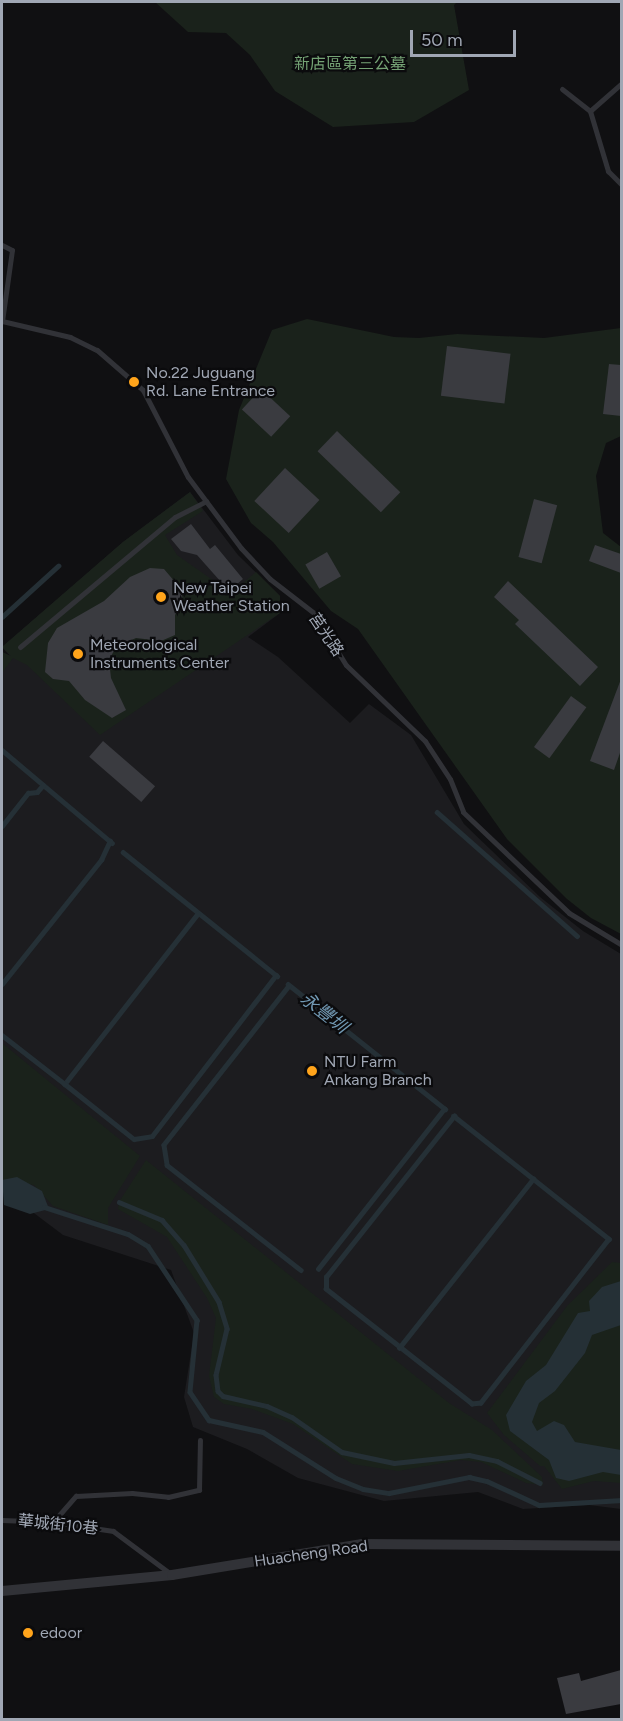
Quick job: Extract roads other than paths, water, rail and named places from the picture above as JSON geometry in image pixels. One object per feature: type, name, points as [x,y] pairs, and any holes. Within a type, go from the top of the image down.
[{"type":"street","name":"Huacheng Road","points":[[2,1591],[172,1575],[362,1544],[621,1546]]},
{"type":"lane","points":[[590,111],[621,82]]},
{"type":"lane","points":[[562,89],[590,111],[608,171],[621,185]]},
{"type":"lane","points":[[2,245],[12,250],[2,321]]},
{"type":"lane","name":"莒光路","points":[[2,321],[70,337],[119,367],[143,390],[188,477],[206,501],[270,579],[314,613],[346,665],[373,694],[410,723],[425,741],[450,779],[464,812],[569,913],[621,945]]},
{"type":"lane","points":[[20,647],[175,517],[206,501]]},
{"type":"lane","points":[[53,1522],[76,1496],[132,1493],[168,1497],[199,1490],[200,1440]]},
{"type":"lane","name":"華城街10巷","points":[[2,1520],[53,1522],[113,1531],[172,1575]]},
{"type":"waterway","points":[[2,617],[58,566]]},
{"type":"waterway","name":"永豐圳","points":[[2,750],[112,843]]},
{"type":"waterway","points":[[2,826],[28,793],[37,792],[43,785]]},
{"type":"waterway","points":[[437,812],[577,936]]},
{"type":"waterway","points":[[2,984],[101,860],[110,841]]},
{"type":"waterway","name":"永豐圳","points":[[123,852],[277,976]]},
{"type":"waterway","points":[[198,914],[65,1084],[134,1139],[152,1136],[276,975]]},
{"type":"waterway","name":"永豐圳","points":[[288,984],[445,1109]]},
{"type":"waterway","points":[[289,986],[164,1145],[167,1165],[301,1270]]},
{"type":"waterway","points":[[2,1035],[65,1084]]},
{"type":"waterway","points":[[318,1269],[444,1109]]},
{"type":"waterway","points":[[453,1116],[454,1116],[609,1239],[481,1403],[472,1404],[326,1289],[326,1277],[454,1116]]},
{"type":"waterway","points":[[399,1348],[533,1179]]},
{"type":"waterway","points":[[119,1202],[162,1220],[184,1245],[219,1302],[227,1329],[216,1375],[218,1391],[223,1396],[267,1406],[292,1417],[342,1452],[394,1463],[469,1455],[497,1461],[540,1483]]},
{"type":"waterway","points":[[44,1207],[128,1234],[148,1246],[197,1320],[190,1392],[209,1420],[263,1432],[336,1478],[363,1489],[389,1493],[469,1477],[487,1481],[539,1505],[622,1500]]},
{"type":"place","name":"No.22 Juguang Rd. Lane Entrance","points":[[134,382]]},
{"type":"place","name":"New Taipei Weather Station","points":[[161,597]]},
{"type":"place","name":"Meteorological Instruments Center","points":[[78,654]]},
{"type":"place","name":"NTU Farm Ankang Branch","points":[[312,1071]]},
{"type":"place","name":"edoor","points":[[28,1633]]},
{"type":"park label","name":"新店區第三公墓","points":[[350,64]]}]
